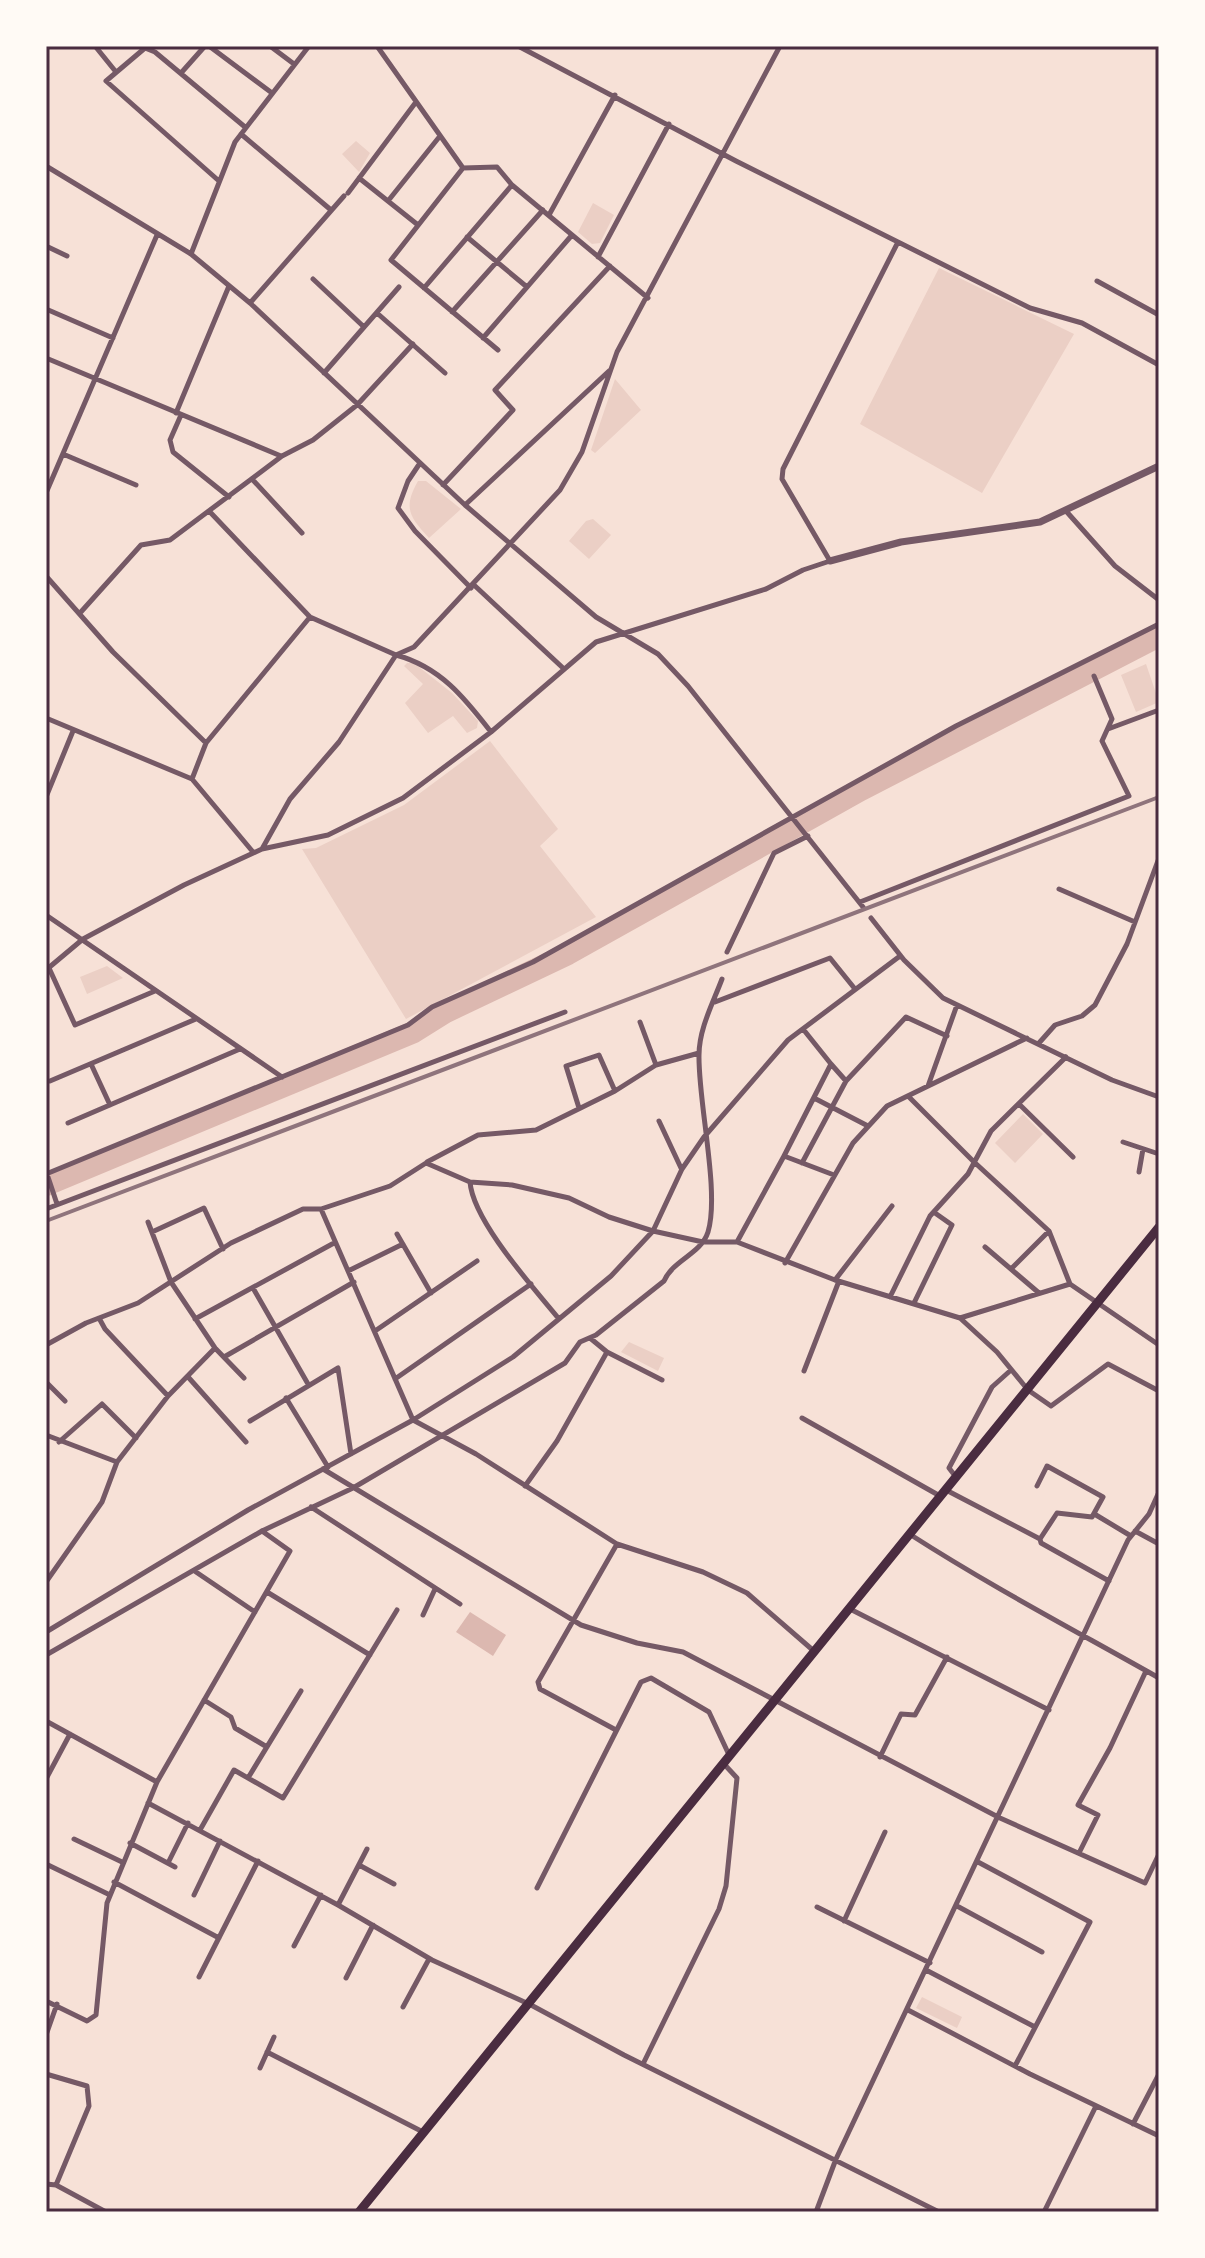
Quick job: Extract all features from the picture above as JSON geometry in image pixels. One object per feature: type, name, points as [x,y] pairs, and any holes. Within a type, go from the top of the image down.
[{"type":"highway","points":[[359,2212],[531,2005],[1100,1304],[1159,1227]]},
{"type":"street","points":[[95,46],[116,72]]},
{"type":"street","points":[[181,73],[207,46],[272,93]]},
{"type":"street","points":[[270,46],[294,64]]},
{"type":"street","points":[[191,254],[241,134],[309,46]]},
{"type":"street","points":[[377,46],[463,168]]},
{"type":"street","points":[[518,46],[1030,308],[1082,323],[1159,365]]},
{"type":"street","points":[[262,849],[290,799],[339,742],[396,655],[414,647],[560,490],[582,452],[610,370],[780,46]]},
{"type":"street","points":[[219,181],[106,81],[145,48],[181,73],[245,127]]},
{"type":"street","points":[[549,215],[615,95]]},
{"type":"street","points":[[250,303],[346,194],[416,102]]},
{"type":"street","points":[[598,257],[669,124]]},
{"type":"street","points":[[241,134],[331,210]]},
{"type":"street","points":[[388,201],[440,136]]},
{"type":"street","points":[[46,166],[191,254],[250,303],[465,505],[596,617],[658,654],[688,686],[861,905],[1129,796],[1102,741],[1112,719],[1094,676]]},
{"type":"street","points":[[463,168],[497,167],[512,185],[648,298]]},
{"type":"street","points":[[463,168],[391,260],[498,350]]},
{"type":"street","points":[[359,178],[418,226]]},
{"type":"street","points":[[424,288],[512,185]]},
{"type":"street","points":[[452,312],[543,210]]},
{"type":"street","points":[[46,493],[157,235]]},
{"type":"street","points":[[483,338],[572,235]]},
{"type":"street","points":[[467,237],[527,287]]},
{"type":"street","points":[[830,561],[782,479],[783,469],[898,242]]},
{"type":"street","points":[[46,246],[67,256]]},
{"type":"street","points":[[443,485],[513,410],[495,390],[610,266]]},
{"type":"street","points":[[313,279],[364,327]]},
{"type":"street","points":[[1097,281],[1159,315]]},
{"type":"street","points":[[229,286],[170,440],[173,452],[229,497]]},
{"type":"street","points":[[324,373],[399,287]]},
{"type":"street","points":[[46,309],[113,338]]},
{"type":"street","points":[[377,313],[445,373]]},
{"type":"street","points":[[80,613],[141,545],[170,540],[282,456],[313,440],[357,405],[413,344]]},
{"type":"street","points":[[46,358],[282,456]]},
{"type":"street","points":[[465,505],[610,370]]},
{"type":"street","points":[[63,454],[136,485]]},
{"type":"street","points":[[420,463],[408,481],[398,508],[415,531],[472,587],[563,668]]},
{"type":"street","points":[[156,990],[75,1025],[47,969],[83,939],[253,852],[328,835],[403,798],[491,732],[596,642],[673,615],[766,589],[803,570],[830,561],[901,542],[1020,527],[1066,511],[1159,466]]},
{"type":"street","points":[[252,479],[302,533]]},
{"type":"street","points":[[1066,511],[1115,566],[1159,600]]},
{"type":"street","points":[[210,512],[310,617],[396,655],[421,662],[458,690],[491,732]]},
{"type":"street","points":[[46,576],[113,652],[206,743]]},
{"type":"street","points":[[192,779],[206,743],[310,617]]},
{"type":"street","points":[[57,1204],[47,1175],[408,1025],[432,1007],[533,962],[956,726],[1159,624]]},
{"type":"street","points":[[1107,729],[1159,710]]},
{"type":"street","points":[[46,718],[192,779],[253,852]]},
{"type":"street","points":[[46,797],[73,731]]},
{"type":"street","points":[[727,952],[774,853],[808,836]]},
{"type":"street","points":[[1039,1043],[1055,1025],[1082,1016],[1095,1005],[1135,922],[1159,858]]},
{"type":"street","points":[[1059,889],[1135,922]]},
{"type":"street","points":[[46,915],[283,1077]]},
{"type":"street","points":[[871,918],[928,987],[957,1005],[1066,1057],[1159,1097]]},
{"type":"street","points":[[46,1632],[145,1570],[413,1420],[513,1357],[611,1276],[653,1231],[682,1169],[704,1137],[788,1040],[900,956]]},
{"type":"street","points":[[714,1002],[830,958],[855,989]]},
{"type":"street","points":[[46,1655],[196,1572],[262,1531],[353,1488],[444,1437],[565,1363],[580,1342],[590,1338],[664,1281],[668,1271],[703,1242],[712,1210],[699,1053],[704,1025],[722,979]]},
{"type":"street","points":[[928,1087],[957,1005]]},
{"type":"street","points":[[46,1209],[565,1012]]},
{"type":"street","points":[[802,1163],[846,1081],[906,1017],[947,1036]]},
{"type":"street","points":[[50,1081],[197,1019]]},
{"type":"street","points":[[640,1022],[656,1065]]},
{"type":"street","points":[[803,1029],[846,1081]]},
{"type":"street","points":[[785,1263],[834,1175],[868,1126],[887,1106],[1028,1037]]},
{"type":"street","points":[[68,1123],[241,1049]]},
{"type":"street","points":[[46,1345],[99,1318],[138,1303],[223,1249],[303,1209],[321,1209],[390,1186],[478,1135],[536,1130],[615,1091],[656,1065],[699,1053]]},
{"type":"street","points":[[579,1108],[566,1066],[599,1055],[615,1091]]},
{"type":"street","points":[[890,1297],[930,1216],[968,1174],[991,1131],[1066,1057]]},
{"type":"street","points":[[91,1064],[110,1105]]},
{"type":"street","points":[[737,1242],[831,1064]]},
{"type":"street","points":[[908,1096],[1049,1231],[1070,1284],[1159,1345]]},
{"type":"street","points":[[814,1098],[868,1126]]},
{"type":"street","points":[[1019,1104],[1073,1157]]},
{"type":"street","points":[[659,1121],[682,1169]]},
{"type":"street","points":[[1123,1142],[1159,1154]]},
{"type":"street","points":[[1139,1172],[1143,1149]]},
{"type":"street","points":[[784,1156],[834,1175]]},
{"type":"street","points":[[426,1163],[470,1182],[512,1185],[569,1198],[609,1217],[653,1231],[703,1242],[737,1242],[837,1281],[960,1318],[1028,1390],[1051,1406],[1108,1364],[1159,1391]]},
{"type":"street","points":[[470,1182],[471,1195],[492,1231],[559,1319]]},
{"type":"street","points":[[804,1371],[837,1281],[892,1206]]},
{"type":"street","points":[[152,1232],[204,1208],[223,1249]]},
{"type":"street","points":[[321,1209],[413,1420],[617,1544],[703,1572],[747,1593],[816,1653]]},
{"type":"street","points":[[914,1303],[952,1225],[935,1213]]},
{"type":"street","points":[[148,1222],[171,1282],[215,1348],[244,1378]]},
{"type":"street","points":[[1011,1269],[1049,1231]]},
{"type":"street","points":[[397,1234],[431,1293]]},
{"type":"street","points":[[195,1319],[334,1243]]},
{"type":"street","points":[[348,1271],[403,1244]]},
{"type":"street","points":[[985,1247],[1040,1293]]},
{"type":"street","points":[[375,1331],[477,1261]]},
{"type":"street","points":[[224,1357],[354,1282]]},
{"type":"street","points":[[395,1379],[531,1284]]},
{"type":"street","points":[[960,1318],[1070,1284]]},
{"type":"street","points":[[253,1288],[308,1384]]},
{"type":"street","points":[[99,1318],[105,1329],[168,1396]]},
{"type":"street","points":[[590,1338],[607,1352],[662,1380]]},
{"type":"street","points":[[46,1582],[102,1502],[117,1462],[168,1396],[189,1378],[215,1348]]},
{"type":"street","points":[[525,1486],[557,1441],[607,1352]]},
{"type":"street","points":[[250,1421],[338,1368],[351,1454]]},
{"type":"street","points":[[956,1478],[949,1468],[992,1387],[1011,1370]]},
{"type":"street","points":[[189,1378],[246,1442]]},
{"type":"street","points":[[46,1382],[65,1401]]},
{"type":"street","points":[[286,1398],[326,1468],[353,1488],[572,1620],[601,1634],[683,1652],[1000,1818],[1145,1883],[1159,1854]]},
{"type":"street","points":[[59,1442],[102,1404],[136,1438]]},
{"type":"street","points":[[802,1418],[943,1494],[1040,1539],[1041,1543],[1109,1581]]},
{"type":"street","points":[[46,1435],[117,1462]]},
{"type":"street","points":[[1037,1486],[1047,1466],[1103,1497],[1096,1515]]},
{"type":"street","points":[[816,2212],[836,2159],[1000,1818],[1109,1581],[1133,1533],[1159,1492]]},
{"type":"street","points":[[310,1507],[460,1604]]},
{"type":"street","points":[[1040,1539],[1057,1513],[1096,1515],[1159,1544]]},
{"type":"street","points":[[46,2001],[87,2021],[96,2015],[110,1895],[122,1862],[157,1782],[290,1551],[262,1531]]},
{"type":"street","points":[[911,1535],[1002,1593],[1085,1633],[1159,1678]]},
{"type":"street","points":[[616,1730],[540,1689],[538,1682],[617,1544]]},
{"type":"street","points":[[196,1572],[255,1612]]},
{"type":"street","points":[[423,1615],[435,1589]]},
{"type":"street","points":[[267,1592],[370,1655]]},
{"type":"street","points":[[850,1609],[1049,1710]]},
{"type":"street","points":[[200,1830],[234,1770],[283,1798],[397,1610]]},
{"type":"street","points":[[880,1757],[901,1714],[915,1715],[947,1657]]},
{"type":"street","points":[[1079,1853],[1098,1815],[1078,1805],[1110,1748],[1146,1671]]},
{"type":"street","points":[[537,1888],[641,1682],[651,1678],[709,1712],[727,1761],[737,1778],[726,1886],[719,1909],[643,2064]]},
{"type":"street","points":[[248,1778],[301,1691]]},
{"type":"street","points":[[204,1700],[231,1717],[235,1728],[267,1747]]},
{"type":"street","points":[[46,1721],[157,1782]]},
{"type":"street","points":[[46,1779],[70,1734]]},
{"type":"street","points":[[148,1803],[321,1895],[429,1959],[531,2005],[939,2212]]},
{"type":"street","points":[[168,1863],[188,1823]]},
{"type":"street","points":[[844,1921],[885,1832]]},
{"type":"street","points":[[74,1839],[122,1862]]},
{"type":"street","points":[[194,1895],[220,1841]]},
{"type":"street","points":[[130,1843],[175,1867]]},
{"type":"street","points":[[338,1905],[367,1849]]},
{"type":"street","points":[[199,1977],[258,1861]]},
{"type":"street","points":[[978,1862],[1090,1922],[1015,2066]]},
{"type":"street","points":[[46,1864],[110,1895]]},
{"type":"street","points":[[359,1865],[394,1884]]},
{"type":"street","points":[[114,1882],[219,1938]]},
{"type":"street","points":[[294,1946],[321,1895]]},
{"type":"street","points":[[957,1906],[1042,1952]]},
{"type":"street","points":[[817,1907],[930,1963]]},
{"type":"street","points":[[346,1978],[373,1925]]},
{"type":"street","points":[[403,2007],[429,1959]]},
{"type":"street","points":[[926,1970],[1035,2027]]},
{"type":"street","points":[[46,2035],[57,2004]]},
{"type":"street","points":[[908,2010],[1015,2066],[1159,2135]]},
{"type":"street","points":[[260,2068],[274,2037]]},
{"type":"street","points":[[267,2052],[425,2133]]},
{"type":"street","points":[[46,2074],[87,2086],[89,2106],[56,2185]]},
{"type":"street","points":[[1133,2124],[1159,2074]]},
{"type":"street","points":[[1044,2212],[1096,2106]]},
{"type":"street","points":[[46,2184],[56,2185],[106,2212]]},
{"type":"shaded area","points":[[356,141],[370,153],[359,172],[342,154]]},
{"type":"shaded area","points":[[593,203],[614,215],[600,243],[592,244],[578,232]]},
{"type":"shaded area","points":[[939,268],[1074,334],[982,493],[860,424]]},
{"type":"shaded area","points":[[615,379],[641,410],[595,453],[591,450]]},
{"type":"shaded area","points":[[418,481],[426,481],[461,509],[429,538],[410,511]]},
{"type":"shaded area","points":[[593,519],[611,535],[589,559],[569,541],[586,521]]},
{"type":"shaded area","points":[[414,663],[452,693],[478,721],[477,728],[467,733],[453,716],[428,733],[405,703],[423,684],[404,666]]},
{"type":"shaded area","points":[[1146,664],[1159,702],[1136,712],[1121,675]]},
{"type":"shaded area","points":[[490,741],[558,829],[540,846],[596,917],[406,1019],[302,849],[316,848],[404,805]]},
{"type":"shaded area","points":[[107,966],[123,978],[87,994],[80,977]]},
{"type":"shaded area","points":[[1023,1114],[1043,1134],[1015,1163],[995,1143]]},
{"type":"shaded area","points":[[629,1342],[664,1358],[658,1371],[621,1352]]},
{"type":"shaded area","points":[[470,1612],[506,1635],[493,1656],[456,1632]]},
{"type":"shaded area","points":[[922,1997],[962,2017],[957,2028],[916,2008]]},
{"type":"waterway","points":[[46,1185],[414,1032],[446,1012],[568,954],[861,790],[1159,636]]},
{"type":"railway","points":[[46,1221],[1159,797]]}]
